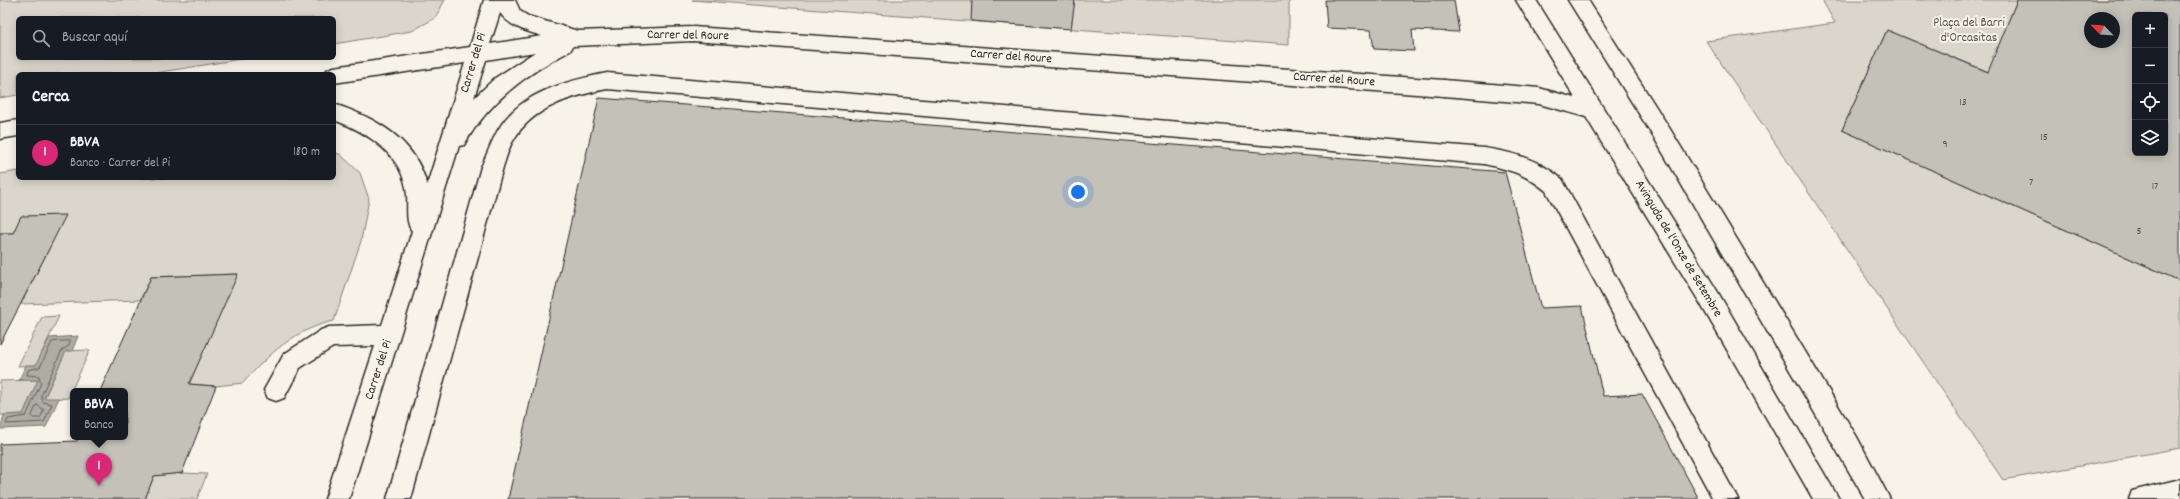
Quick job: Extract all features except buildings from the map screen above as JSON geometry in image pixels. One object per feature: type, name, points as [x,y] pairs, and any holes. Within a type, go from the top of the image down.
[{"type":"street","name":"Carrer del Pi","points":[[337,499],[420,241],[476,53],[494,0]]},
{"type":"street","points":[[505,0],[511,15],[525,24],[559,31],[578,38]]},
{"type":"street","name":"Avinguda de l'Onze de Setembre","points":[[1526,0],[1708,296],[1827,499]]},
{"type":"street","points":[[1578,0],[1671,149],[1848,445],[1878,499]]},
{"type":"street","name":"Carrer del Roure","points":[[336,76],[578,38],[693,34],[1539,96],[1593,111]]},
{"type":"street","name":"Carrer del Roure","points":[[437,184],[461,131],[487,98],[517,71],[578,38]]},
{"type":"street","points":[[399,499],[492,167],[506,134],[525,114],[558,93],[583,85],[607,81],[1484,156],[1516,162],[1538,172],[1554,185],[1726,499]]},
{"type":"street","name":"Carrer del Pi","points":[[336,113],[368,126],[392,141],[409,166],[418,192],[420,241]]},
{"type":"street","points":[[0,131],[16,128]]},
{"type":"street","points":[[276,390],[292,361],[329,337],[390,335]]},
{"type":"street","points":[[2141,499],[2180,491]]},
{"type":"green space","points":[[0,0],[445,0],[435,18],[412,31],[336,44],[336,16],[16,16],[16,60],[235,60],[161,72],[16,72],[16,95],[0,98]]},
{"type":"green space","points":[[692,0],[1289,0],[1289,45],[766,6]]},
{"type":"green space","name":"Plaça del Barri d'Orcasitas","points":[[1822,0],[2017,0],[2003,35],[2132,103],[1997,47],[1992,57],[2132,116],[2132,131],[1887,30],[1842,130],[2180,281],[2180,448],[2003,480],[1706,41],[1835,23]]},
{"type":"green space","points":[[336,153],[341,155],[360,173],[369,199],[361,241],[334,321],[307,330],[295,336],[263,362],[243,383],[216,386],[189,384],[237,274],[151,277],[140,300],[21,304],[49,249],[22,216],[13,233],[0,233],[0,174],[16,171],[16,180],[336,180]]},
{"type":"green space","points":[[59,316],[36,365],[18,366],[42,317]]},
{"type":"green space","points":[[90,350],[73,388],[70,388],[68,398],[44,399],[66,351]]},
{"type":"green space","points":[[38,380],[23,414],[0,415],[0,381]]},
{"type":"green space","points":[[182,473],[207,474],[197,499],[145,499],[154,476]]},
{"type":"water","points":[[78,336],[72,351],[66,351],[44,398],[59,398],[46,427],[0,429],[4,415],[23,414],[38,380],[19,380],[26,365],[36,365],[49,338]]},
{"type":"place","name":"BBVA","points":[[99,486]]}]
